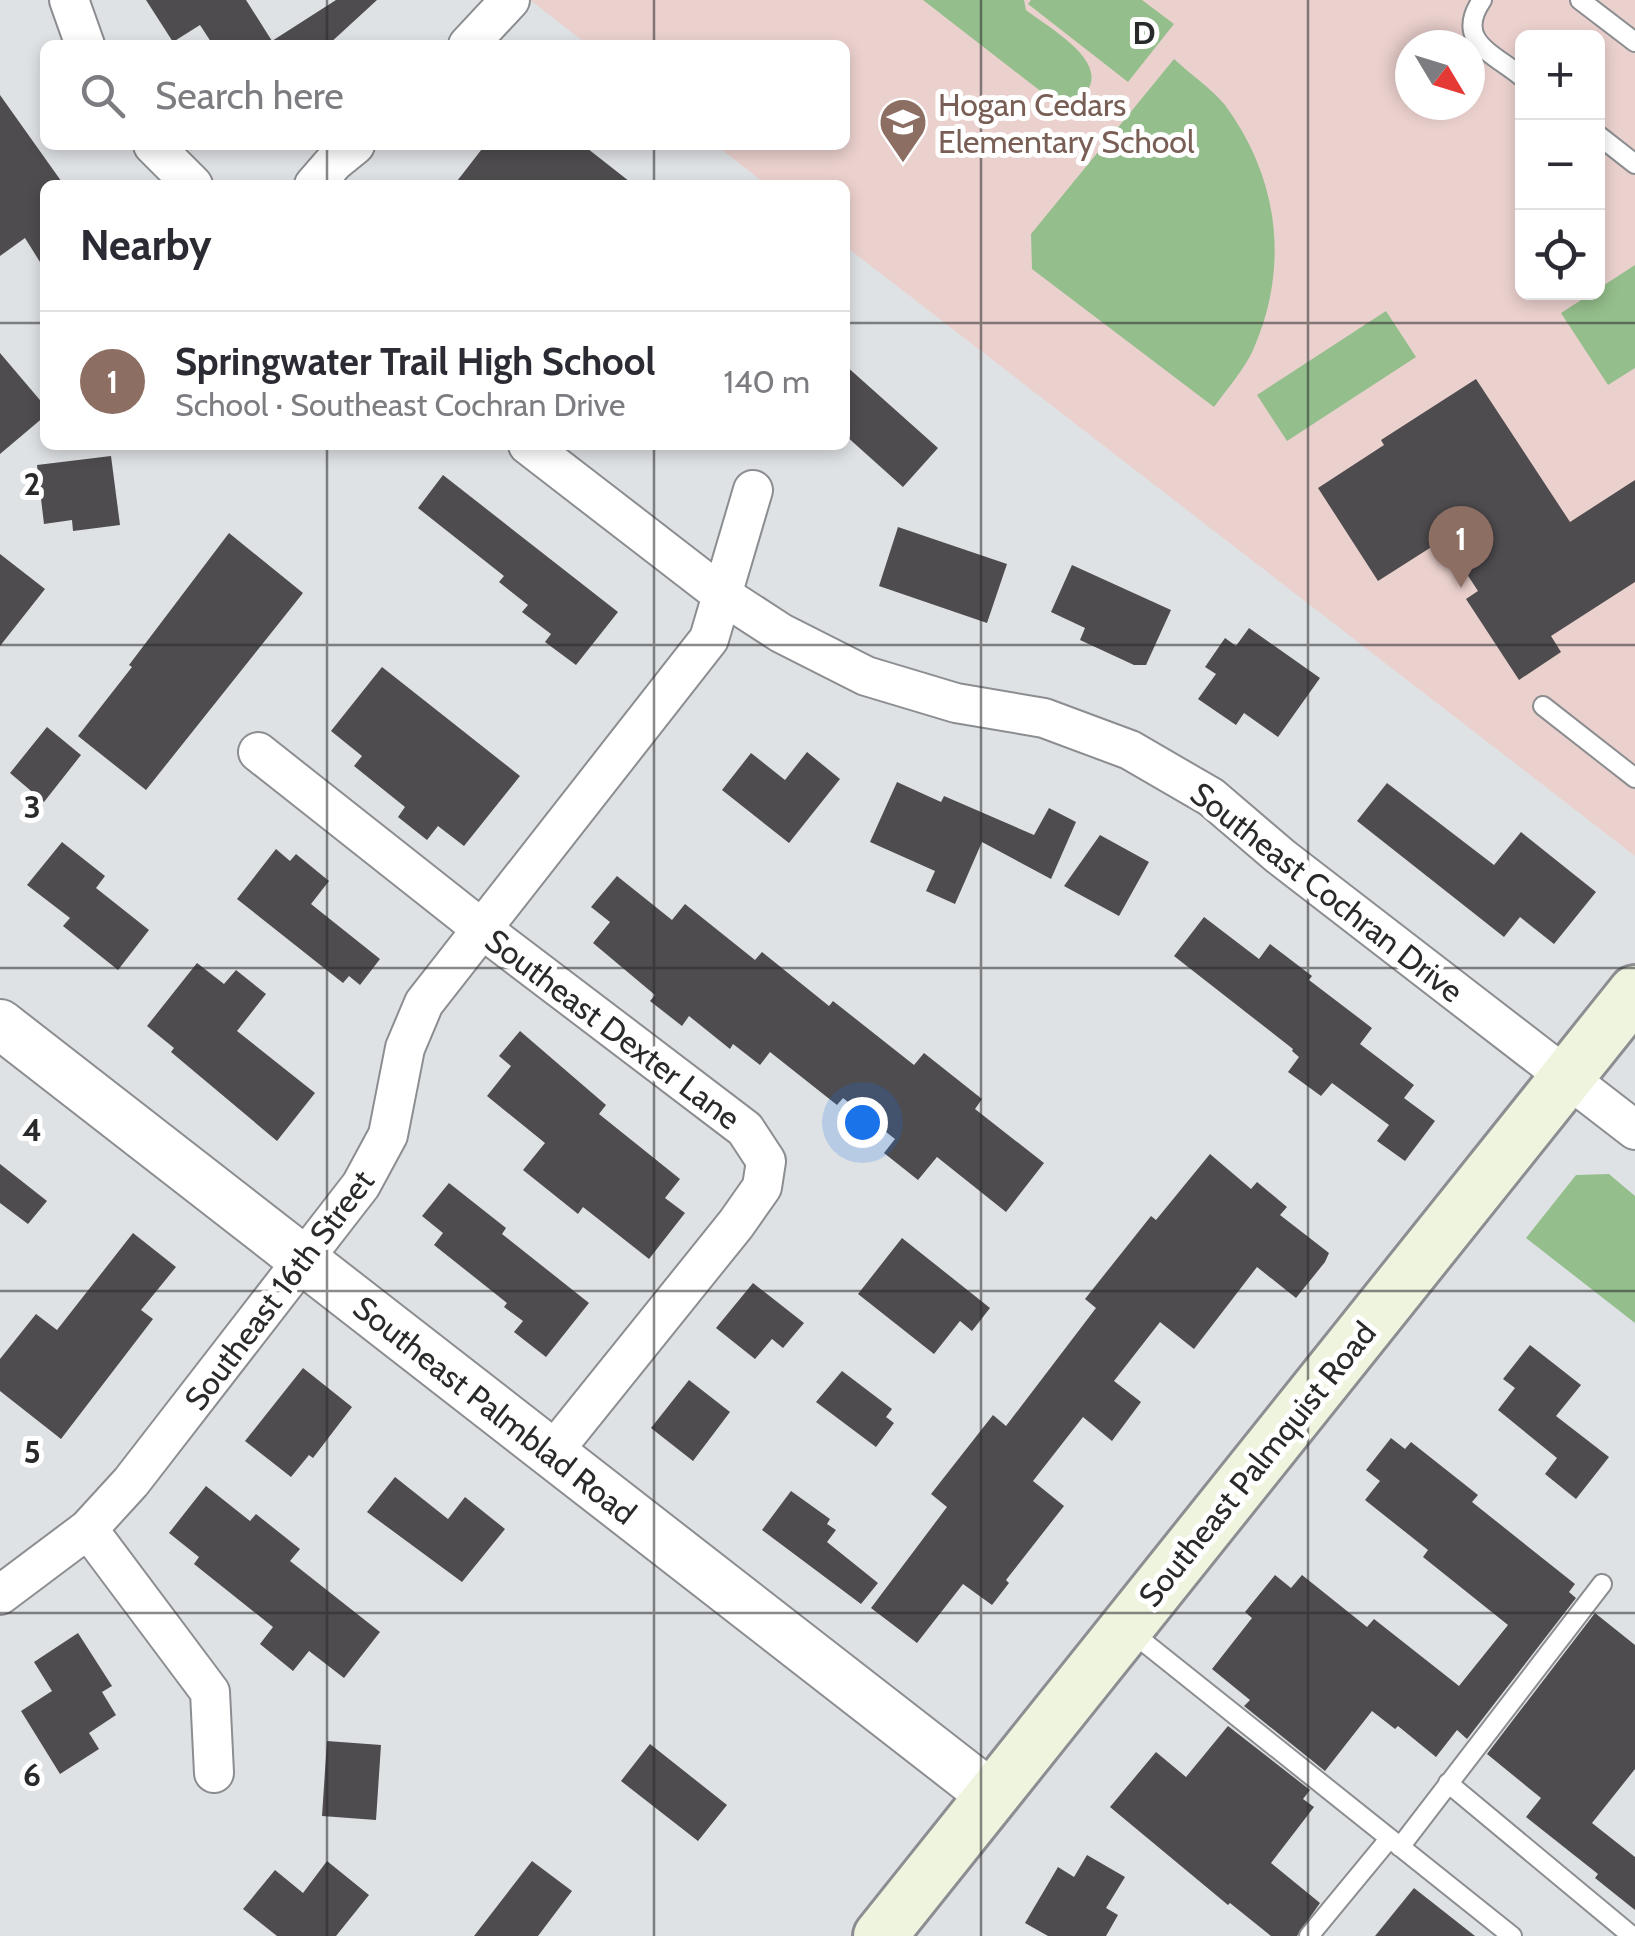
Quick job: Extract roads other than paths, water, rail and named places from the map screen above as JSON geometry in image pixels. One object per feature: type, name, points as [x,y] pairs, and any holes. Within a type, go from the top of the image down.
[{"type":"main road","name":"Southeast Palmquist Road","points":[[880,1936],[1635,992]]},
{"type":"street","points":[[68,0],[84,40]]},
{"type":"street","points":[[473,40],[510,0]]},
{"type":"street","points":[[157,150],[188,180]]},
{"type":"street","points":[[319,180],[350,150]]},
{"type":"street","name":"Southeast Cochran Drive","points":[[534,450],[721,594],[780,634],[866,676],[956,703],[1044,718],[1130,750],[1210,797],[1280,856],[1635,1130]]},
{"type":"street","name":"Southeast 16th Street","points":[[0,1595],[88,1530],[131,1482],[362,1185],[388,1135],[412,1026],[424,1003],[709,638],[753,490]]},
{"type":"street","name":"Southeast Dexter Lane","points":[[258,752],[745,1129],[766,1162],[762,1187],[736,1224],[551,1454]]},
{"type":"street","name":"Southeast Palmblad Road","points":[[0,1024],[991,1795]]},
{"type":"street","points":[[88,1530],[210,1692],[214,1772]]},
{"type":"lane","points":[[1482,0],[1472,15],[1470,28],[1475,40],[1515,71]]},
{"type":"lane","points":[[1580,0],[1635,42]]},
{"type":"lane","points":[[1605,140],[1635,164]]},
{"type":"lane","points":[[1544,706],[1635,778]]},
{"type":"lane","points":[[1309,1936],[1448,1783],[1602,1584]]},
{"type":"lane","points":[[1125,1628],[1512,1936]]},
{"type":"lane","points":[[1448,1783],[1632,1936]]},
{"type":"place","name":"Hogan Cedars Elementary School","points":[[903,164]]},
{"type":"place","name":"Springwater Trail High School","points":[[1461,588]]}]
